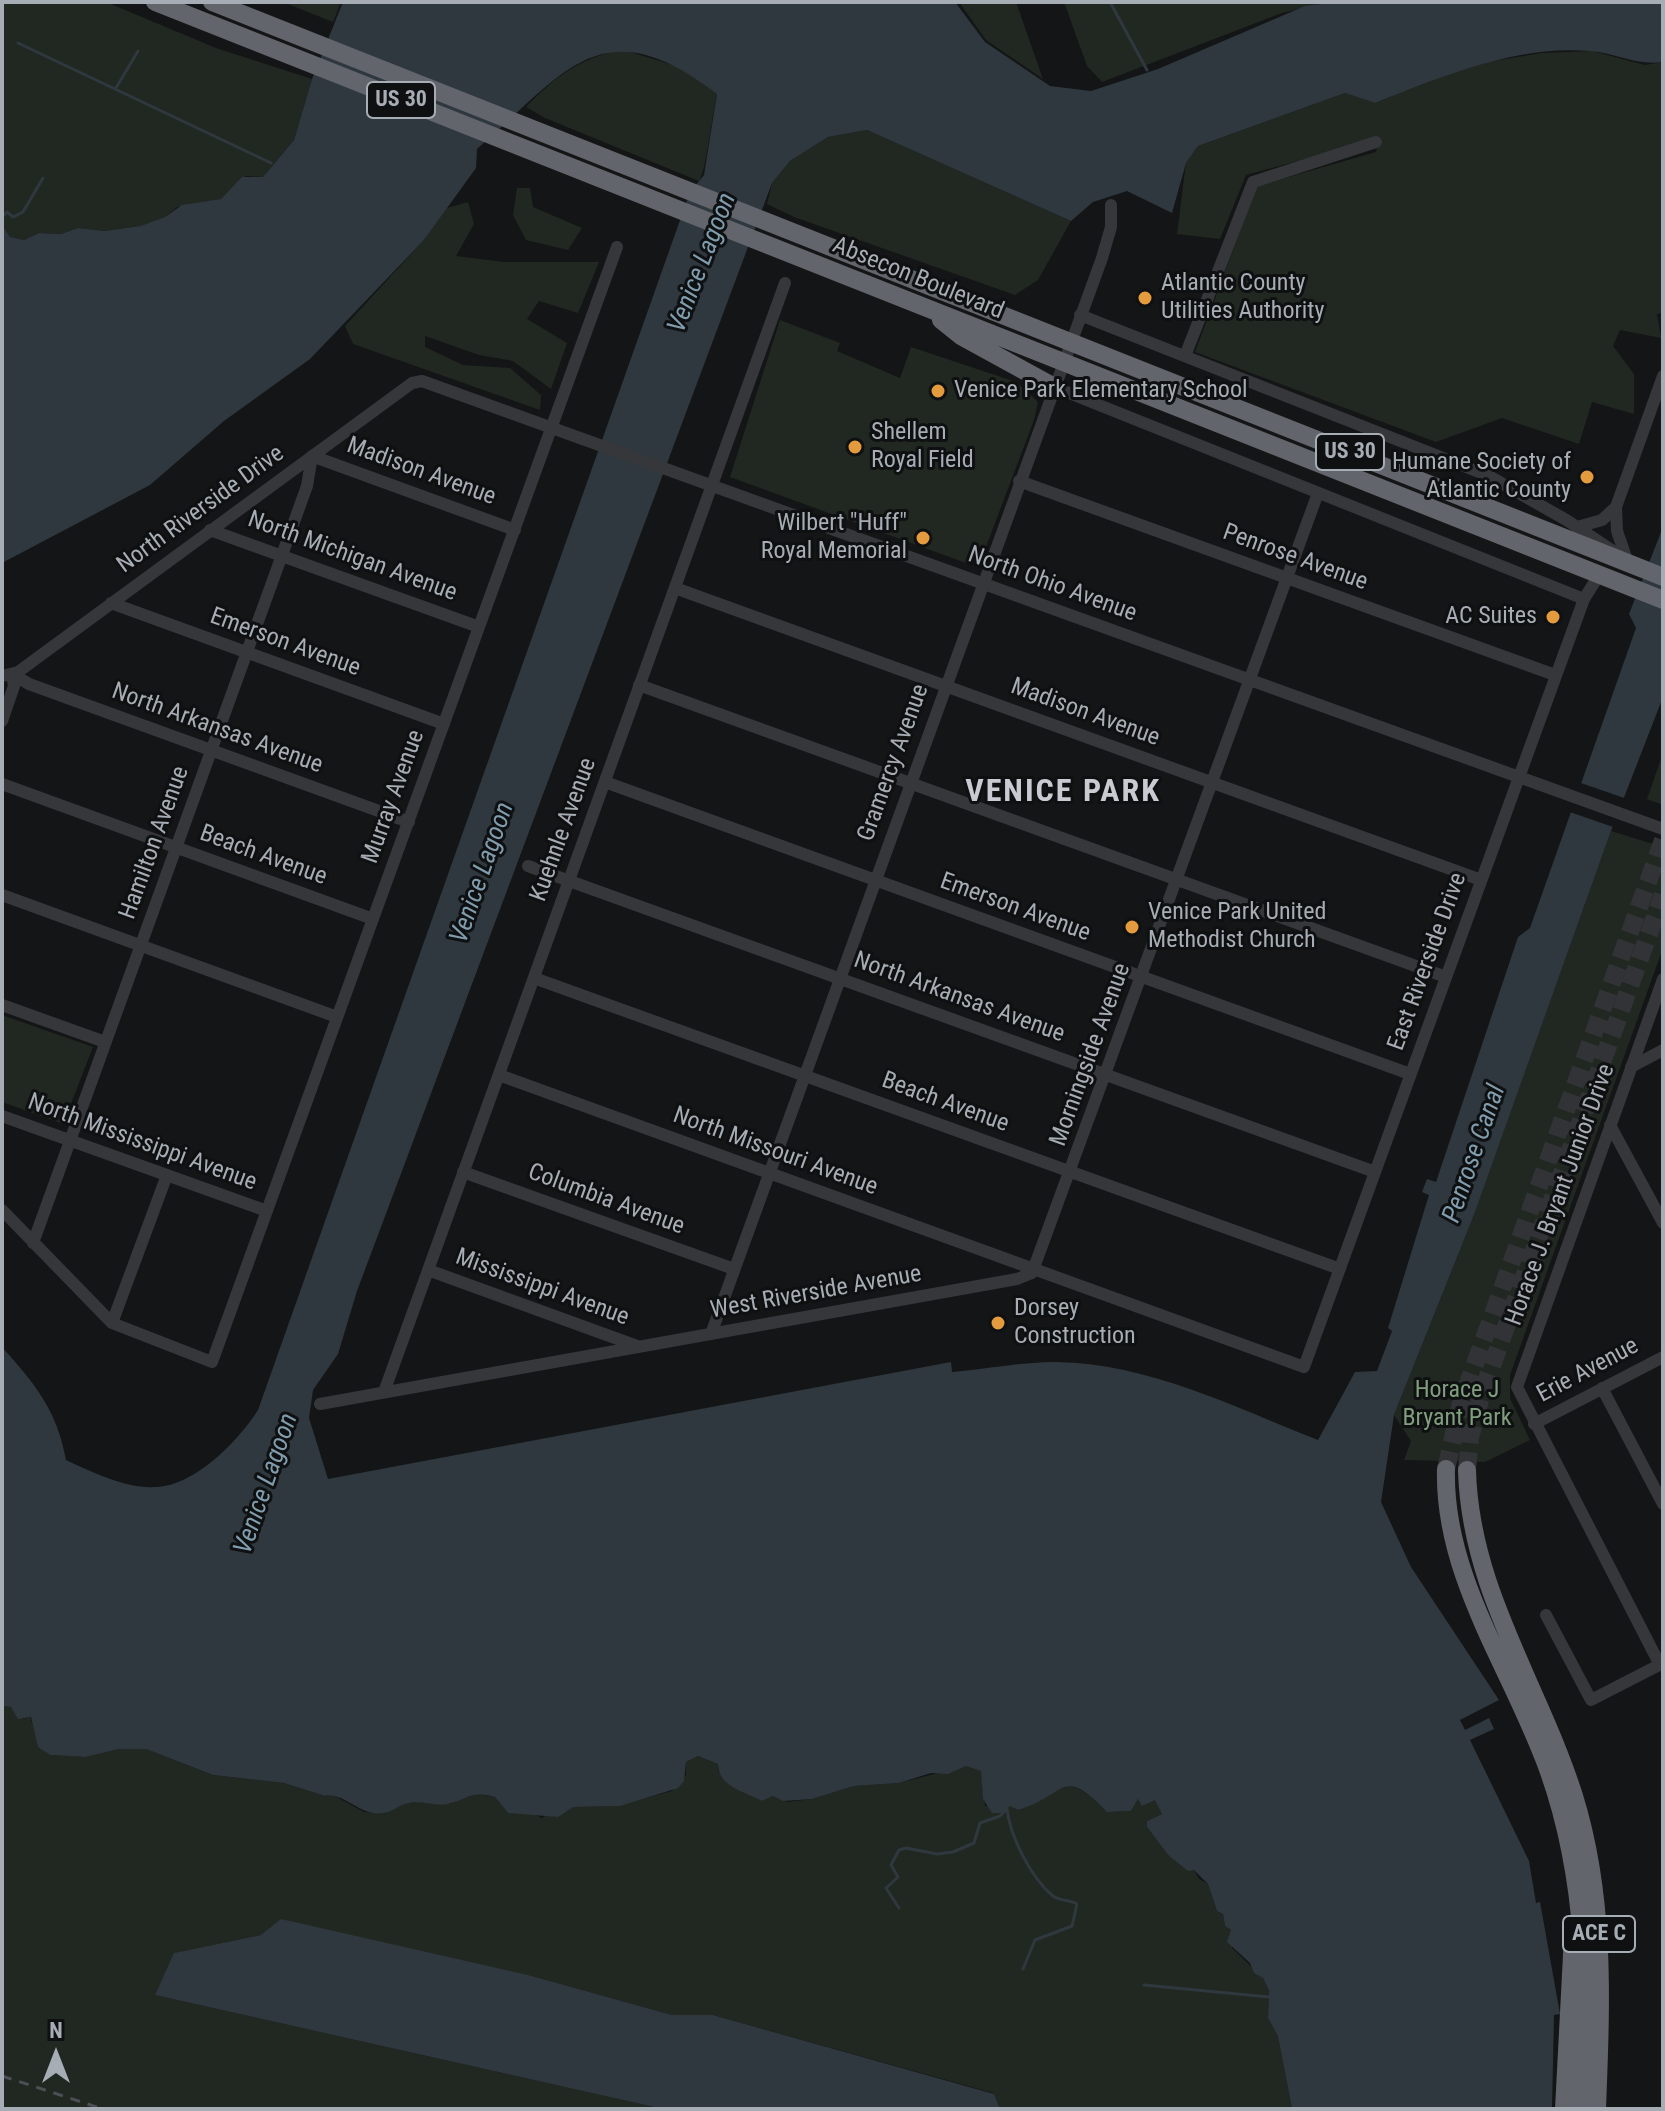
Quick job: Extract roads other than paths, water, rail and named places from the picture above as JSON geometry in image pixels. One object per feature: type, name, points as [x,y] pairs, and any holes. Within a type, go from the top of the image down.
[{"type":"highway","name":"Absecon Boulevard","points":[[155,2],[1663,600]]},
{"type":"highway","name":"Absecon Boulevard","points":[[212,2],[1663,577]]},
{"type":"highway","points":[[922,306],[961,336],[1054,387]]},
{"type":"highway","name":"ACE C","points":[[1446,1469],[1447,1507],[1461,1567],[1533,1731],[1562,1814],[1579,1891],[1585,1954],[1581,2109]]},
{"type":"highway","name":"ACE C","points":[[1467,1470],[1472,1528],[1488,1587],[1562,1764],[1588,1854],[1601,1958],[1597,2109]]},
{"type":"highway","points":[[1562,1814],[1573,1925],[1564,2109]]},
{"type":"street","points":[[1185,356],[1253,182],[1376,142]]},
{"type":"street","name":"Gramercy Avenue","points":[[711,1334],[1071,342],[1111,227],[1111,205]]},
{"type":"street","name":"Murray Avenue","points":[[112,1323],[212,1362],[617,247]]},
{"type":"street","name":"Kuehnle Avenue","points":[[384,1392],[785,283]]},
{"type":"street","name":"Absecon Boulevard","points":[[1080,315],[1489,476],[1577,527],[1628,563]]},
{"type":"street","points":[[1628,563],[1617,531],[1616,507],[1663,376]]},
{"type":"street","name":"North Ohio Avenue","points":[[426,382],[1663,829]]},
{"type":"street","name":"North Riverside Drive","points":[[7,675],[111,603],[412,383],[426,382]]},
{"type":"street","points":[[1054,387],[1584,599]]},
{"type":"street","name":"Madison Avenue","points":[[312,456],[515,530]]},
{"type":"street","name":"Hamilton Avenue","points":[[33,1243],[309,480],[312,456]]},
{"type":"street","name":"Penrose Avenue","points":[[1019,481],[1555,675]]},
{"type":"street","name":"Morningside Avenue","points":[[1035,1270],[1318,493]]},
{"type":"street","points":[[1577,527],[1602,520],[1616,507]]},
{"type":"street","name":"North Michigan Avenue","points":[[210,530],[479,627]]},
{"type":"street","name":"East Riverside Drive","points":[[1035,1270],[1304,1367],[1517,777],[1584,599],[1599,575]]},
{"type":"street","name":"Madison Avenue","points":[[675,588],[1481,880]]},
{"type":"street","name":"Emerson Avenue","points":[[111,603],[444,724]]},
{"type":"street","points":[[2,721],[13,691],[7,675]]},
{"type":"street","name":"North Arkansas Avenue","points":[[7,675],[409,822]]},
{"type":"street","points":[[639,685],[1446,977]]},
{"type":"street","name":"Emerson Avenue","points":[[605,782],[1410,1074]]},
{"type":"street","name":"Beach Avenue","points":[[2,784],[373,919]]},
{"type":"street","name":"North Arkansas Avenue","points":[[528,866],[1375,1172]]},
{"type":"street","points":[[2,895],[337,1017]]},
{"type":"street","name":"Beach Avenue","points":[[534,978],[1340,1269]]},
{"type":"street","name":"Horace J. Bryant Junior Drive","points":[[1534,1424],[1517,1383],[1662,988]]},
{"type":"street","points":[[2,1005],[105,1042]]},
{"type":"street","points":[[1631,1067],[1663,1050]]},
{"type":"street","name":"North Missouri Avenue","points":[[499,1075],[1035,1270]]},
{"type":"street","name":"North Mississippi Avenue","points":[[2,1116],[267,1211]]},
{"type":"street","points":[[1610,1125],[1663,1223]]},
{"type":"street","name":"Columbia Avenue","points":[[463,1172],[734,1269]]},
{"type":"street","points":[[2,1210],[112,1323],[167,1175]]},
{"type":"street","name":"Mississippi Avenue","points":[[428,1270],[640,1347]]},
{"type":"street","name":"West Riverside Avenue","points":[[320,1404],[1017,1279],[1035,1270]]},
{"type":"street","name":"Erie Avenue","points":[[1534,1424],[1663,1357]]},
{"type":"street","points":[[1602,1388],[1663,1504]]},
{"type":"street","points":[[1534,1424],[1661,1664],[1591,1700],[1546,1615]]},
{"type":"water","points":[[343,2],[955,2],[985,42],[1050,86],[1091,91],[1158,69],[1305,6],[1338,2],[1663,2],[1663,62],[1644,62],[1600,52],[1562,50],[1480,65],[1375,103],[1345,93],[1198,146],[1186,163],[1172,213],[1127,191],[1093,202],[1071,221],[867,130],[828,137],[790,161],[772,183],[357,1291],[338,1354],[313,1390],[309,1418],[328,1479],[951,1362],[952,1372],[1056,1362],[1090,1364],[1157,1378],[1318,1440],[1355,1372],[1377,1371],[1392,1331],[1388,1328],[1429,1195],[1422,1192],[1427,1179],[1436,1182],[1518,937],[1530,928],[1636,628],[1629,614],[1663,527],[1663,697],[1611,831],[1474,1215],[1394,1415],[1381,1502],[1411,1567],[1499,1700],[1460,1720],[1465,1730],[1489,1718],[1494,1729],[1470,1740],[1529,1861],[1536,1903],[1540,1902],[1560,2014],[1554,2015],[1552,2109],[1292,2109],[1278,2036],[1268,2018],[1269,1991],[1263,1978],[1254,1973],[1250,1963],[1227,1942],[1231,1930],[1225,1926],[1223,1914],[1217,1911],[1208,1884],[1194,1870],[1188,1871],[1168,1855],[1147,1827],[1147,1821],[1162,1814],[1155,1800],[1142,1806],[1138,1799],[1131,1811],[1107,1812],[1072,1786],[1018,1810],[1010,1806],[1001,1813],[992,1813],[983,1799],[981,1771],[966,1766],[948,1774],[931,1773],[899,1783],[854,1786],[812,1799],[783,1801],[773,1796],[762,1801],[728,1783],[719,1772],[718,1764],[698,1756],[686,1762],[684,1781],[678,1788],[620,1806],[573,1807],[558,1817],[508,1813],[495,1797],[480,1794],[443,1805],[411,1803],[375,1813],[339,1798],[284,1783],[213,1775],[146,1749],[119,1749],[86,1757],[50,1755],[38,1747],[31,1717],[18,1719],[11,1707],[2,1706],[2,1347],[43,1399],[57,1426],[66,1460],[121,1482],[156,1487],[186,1479],[228,1447],[258,1410],[690,192],[704,175],[717,94],[677,68],[643,54],[613,52],[586,60],[535,96],[477,149],[476,168],[424,240],[310,359],[224,421],[150,485],[2,563],[2,225],[10,237],[24,240],[39,233],[61,234],[78,228],[105,231],[140,226],[165,217],[182,205],[221,199],[242,177],[263,177],[294,140],[312,79]]},
{"type":"water","points":[[281,1919],[532,1976],[672,2015],[713,2015],[994,2094],[1000,2109],[663,2109],[155,1995],[174,1953],[261,1935]]},
{"type":"waterway","points":[[1110,2],[1147,70]]},
{"type":"waterway","points":[[18,43],[271,163]]},
{"type":"waterway","points":[[116,88],[138,51]]},
{"type":"waterway","points":[[2,217],[7,212],[13,217],[23,212],[43,178]]},
{"type":"waterway","points":[[899,1908],[886,1888],[898,1877],[891,1865],[899,1850],[906,1848],[937,1854],[953,1852],[974,1843],[980,1823],[1000,1816],[1007,1809],[1017,1844],[1037,1879],[1053,1896],[1077,1904],[1072,1926],[1035,1940],[1023,1969]]},
{"type":"waterway","points":[[1144,1985],[1269,1997]]},
{"type":"tunnel","points":[[1446,1469],[1461,1403],[1663,840]]},
{"type":"tunnel","points":[[1467,1470],[1470,1438],[1482,1393],[1663,895]]},
{"type":"railway","points":[[2,2076],[103,2109]]},
{"type":"place","name":"Atlantic County Utilities Authority","points":[[1145,298]]},
{"type":"place","name":"Venice Park Elementary School","points":[[938,391]]},
{"type":"place","name":"Shellem Royal Field","points":[[855,447]]},
{"type":"place","name":"Humane Society of Atlantic County","points":[[1587,477]]},
{"type":"place","name":"Wilbert \"Huff\" Royal Memorial","points":[[923,538]]},
{"type":"place","name":"AC Suites","points":[[1553,617]]},
{"type":"place","name":"Venice Park United Methodist Church","points":[[1132,927]]},
{"type":"place","name":"Dorsey Construction","points":[[998,1323]]},
{"type":"district","name":"VENICE PARK","points":[[1063,793]]},
{"type":"water label","name":"Venice Lagoon","points":[[703,263]]},
{"type":"water label","name":"Venice Lagoon","points":[[483,873]]},
{"type":"water label","name":"Penrose Canal","points":[[1475,1154]]},
{"type":"water label","name":"Venice Lagoon","points":[[267,1484]]},
{"type":"park label","name":"Horace J Bryant Park","points":[[1457,1405]]}]
